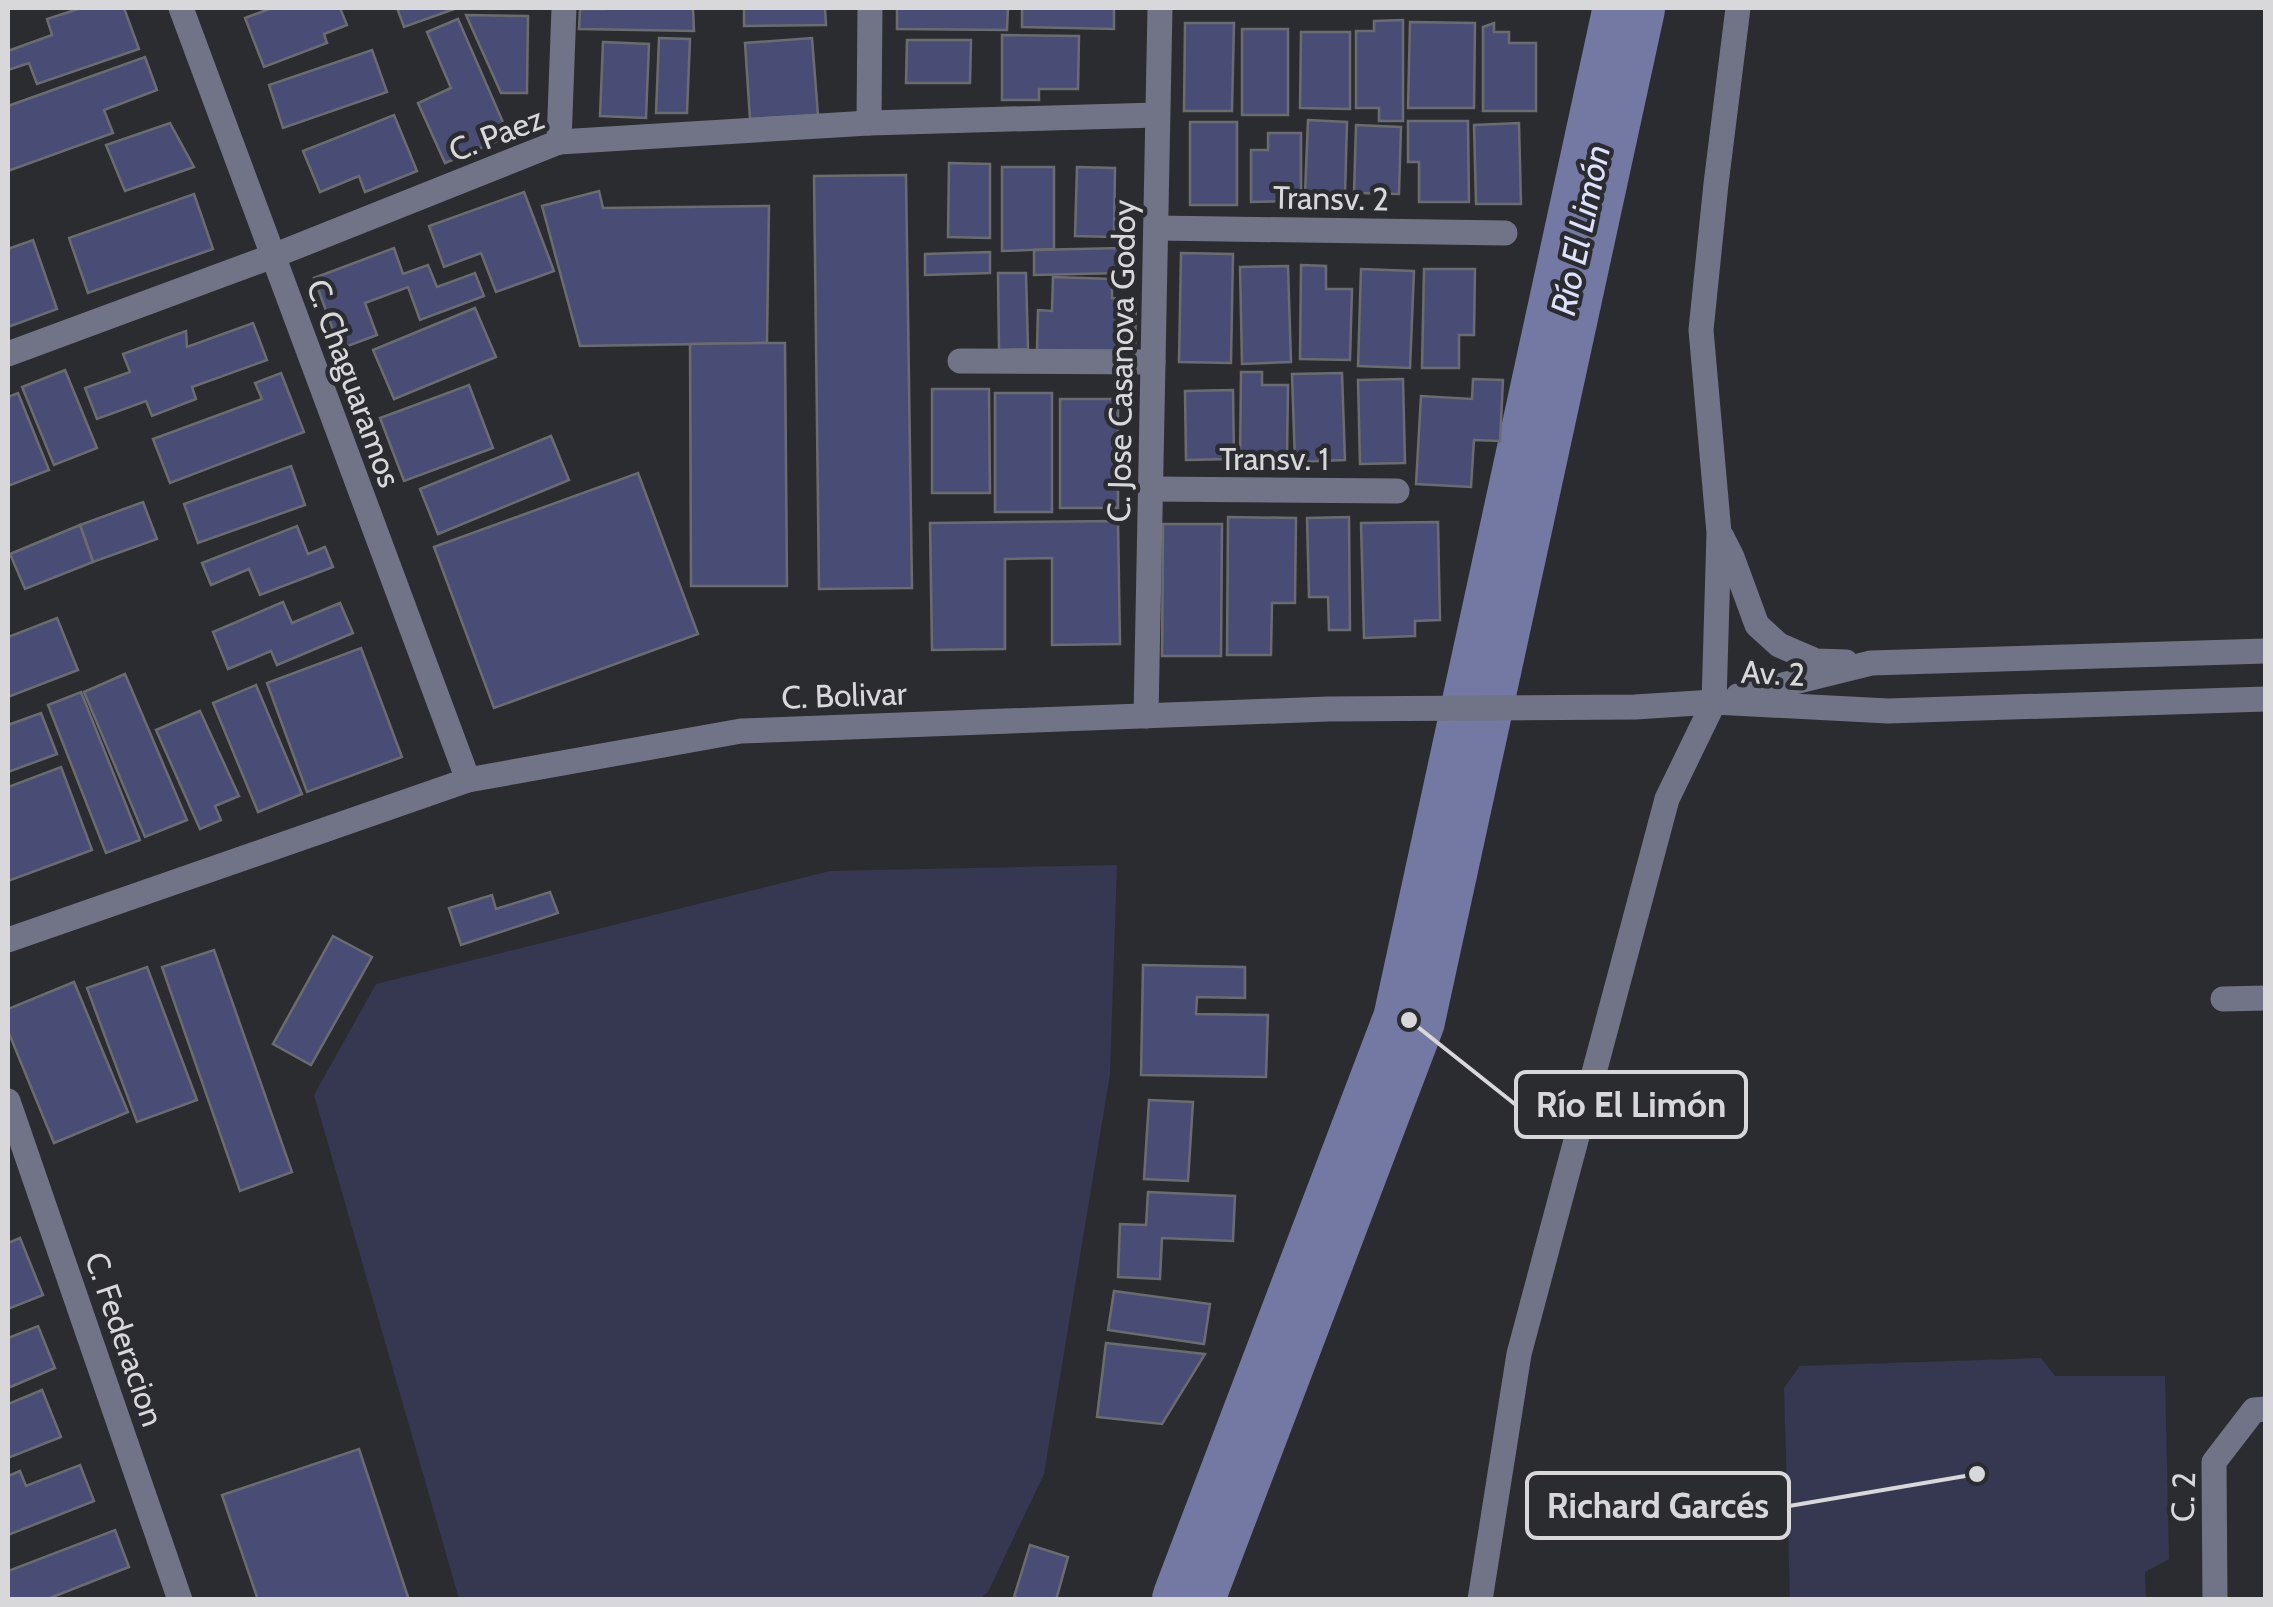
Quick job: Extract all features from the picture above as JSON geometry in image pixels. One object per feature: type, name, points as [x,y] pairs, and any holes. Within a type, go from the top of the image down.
[{"type":"street","name":"C. Chaguaramos","points":[[182,8],[468,780]]},
{"type":"street","points":[[560,142],[564,8]]},
{"type":"street","points":[[868,123],[870,8]]},
{"type":"street","name":"C. Jose Casanova Godoy","points":[[1146,716],[1160,8]]},
{"type":"street","points":[[1480,1600],[1519,1354],[1666,800],[1714,702],[1720,533],[1700,330],[1738,8]]},
{"type":"street","name":"C. Paez","points":[[8,354],[272,256],[560,142],[868,123],[1157,116]]},
{"type":"street","name":"Transv. 2","points":[[1157,228],[1505,233]]},
{"type":"street","points":[[960,361],[1154,362]]},
{"type":"street","name":"Transv. 1","points":[[1150,490],[1397,491]]},
{"type":"street","points":[[1720,533],[1757,625],[1779,645],[1816,660],[1871,662]]},
{"type":"street","name":"Av. 2","points":[[1714,702],[1871,662],[2266,651]]},
{"type":"street","name":"Av. 2","points":[[1714,702],[1888,711],[2266,699]]},
{"type":"street","name":"C. Bolivar","points":[[8,940],[468,780],[741,731],[1328,709],[1626,707],[1714,702]]},
{"type":"street","points":[[2224,999],[2266,998]]},
{"type":"street","name":"C. Federacion","points":[[8,1100],[180,1600]]},
{"type":"street","name":"C. 2","points":[[2215,1600],[2214,1462],[2260,1410]]},
{"type":"shaded area","points":[[1117,865],[1110,1074],[1044,1474],[988,1592],[979,1600],[459,1599],[314,1095],[376,984],[830,871]]},
{"type":"shaded area","points":[[2041,1358],[2055,1376],[2165,1376],[2169,1559],[2145,1572],[2146,1599],[1790,1599],[1784,1388],[1800,1366]]},
{"type":"building","points":[[81,8],[124,8],[139,49],[37,84],[29,63],[8,70],[8,51],[52,35],[47,19]]},
{"type":"building","points":[[272,8],[340,8],[347,25],[324,34],[327,43],[264,67],[245,18]]},
{"type":"building","points":[[397,8],[457,8],[404,27]]},
{"type":"building","points":[[693,8],[694,31],[579,29],[580,9]]},
{"type":"building","points":[[744,8],[825,8],[826,25],[744,26]]},
{"type":"building","points":[[897,8],[1008,8],[1007,30],[897,29]]},
{"type":"building","points":[[1022,8],[1114,8],[1114,29],[1022,27]]},
{"type":"building","points":[[466,15],[528,16],[527,93],[501,93]]},
{"type":"building","points":[[458,19],[509,136],[445,163],[418,103],[451,88],[427,32]]},
{"type":"building","points":[[1403,20],[1403,121],[1379,121],[1379,108],[1356,108],[1356,31],[1374,31],[1374,21]]},
{"type":"building","points":[[1410,22],[1475,23],[1474,108],[1408,108]]},
{"type":"building","points":[[1185,23],[1234,23],[1232,111],[1184,111]]},
{"type":"building","points":[[1494,23],[1494,32],[1509,32],[1509,43],[1536,43],[1536,111],[1483,111],[1483,27]]},
{"type":"building","points":[[1242,29],[1288,29],[1288,115],[1242,115]]},
{"type":"building","points":[[1301,32],[1350,32],[1350,109],[1300,108]]},
{"type":"building","points":[[1002,35],[1079,36],[1078,89],[1039,89],[1039,100],[1002,100]]},
{"type":"building","points":[[659,38],[690,39],[687,113],[656,113]]},
{"type":"building","points":[[812,38],[818,115],[750,119],[745,43]]},
{"type":"building","points":[[907,40],[971,40],[970,83],[906,83]]},
{"type":"building","points":[[603,42],[649,44],[646,118],[600,116]]},
{"type":"building","points":[[372,50],[387,92],[283,128],[269,85]]},
{"type":"building","points":[[145,57],[157,90],[104,110],[113,133],[8,171],[8,106]]},
{"type":"building","points":[[394,115],[417,171],[365,192],[359,176],[320,192],[303,151]]},
{"type":"building","points":[[1308,120],[1347,122],[1345,196],[1305,194]]},
{"type":"building","points":[[1408,121],[1468,121],[1469,202],[1419,202],[1419,162],[1408,162]]},
{"type":"building","points":[[1190,122],[1237,122],[1237,205],[1190,205]]},
{"type":"building","points":[[170,123],[194,167],[125,191],[106,145]]},
{"type":"building","points":[[1519,123],[1521,204],[1476,204],[1474,125]]},
{"type":"building","points":[[1356,125],[1401,127],[1399,194],[1354,193]]},
{"type":"building","points":[[1268,133],[1301,133],[1301,201],[1251,202],[1251,150],[1268,150]]},
{"type":"building","points":[[949,163],[990,164],[990,238],[948,237]]},
{"type":"building","points":[[1002,167],[1054,167],[1054,249],[1002,251]]},
{"type":"building","points":[[1077,167],[1115,168],[1114,237],[1075,236]]},
{"type":"building","points":[[906,175],[912,588],[819,589],[814,176]]},
{"type":"building","points":[[599,191],[603,208],[769,206],[767,343],[580,346],[542,206]]},
{"type":"building","points":[[524,192],[554,271],[496,292],[481,253],[444,267],[429,226]]},
{"type":"building","points":[[194,194],[213,249],[88,293],[69,238]]},
{"type":"building","points":[[33,240],[57,309],[8,327],[8,249]]},
{"type":"building","points":[[394,248],[403,274],[428,265],[437,287],[475,273],[484,296],[420,320],[408,287],[365,303],[377,335],[340,349],[314,278]]},
{"type":"building","points":[[1120,248],[1121,273],[1034,275],[1034,250]]},
{"type":"building","points":[[990,252],[990,273],[925,275],[925,254]]},
{"type":"building","points":[[1181,253],[1233,254],[1231,363],[1179,362]]},
{"type":"building","points":[[1301,265],[1326,266],[1326,289],[1352,289],[1350,360],[1300,359]]},
{"type":"building","points":[[1288,266],[1291,362],[1242,364],[1240,267]]},
{"type":"building","points":[[1361,269],[1414,271],[1410,368],[1358,366]]},
{"type":"building","points":[[1424,269],[1475,269],[1474,335],[1459,335],[1459,368],[1422,368]]},
{"type":"building","points":[[998,273],[1026,273],[1028,349],[999,350]]},
{"type":"building","points":[[1053,277],[1112,279],[1112,298],[1136,299],[1135,352],[1037,350],[1038,310],[1052,311]]},
{"type":"building","points":[[475,308],[496,357],[394,399],[373,350]]},
{"type":"building","points":[[253,323],[267,360],[192,387],[196,399],[152,416],[146,401],[97,419],[85,388],[130,372],[123,354],[186,331],[187,347]]},
{"type":"building","points":[[785,343],[787,586],[691,586],[690,344]]},
{"type":"building","points":[[65,370],[97,448],[54,465],[22,387]]},
{"type":"building","points":[[1241,372],[1262,372],[1262,385],[1288,385],[1287,460],[1240,459]]},
{"type":"building","points":[[281,373],[304,432],[170,483],[153,439],[262,399],[255,383]]},
{"type":"building","points":[[1342,373],[1345,460],[1295,462],[1292,374]]},
{"type":"building","points":[[1403,379],[1405,463],[1360,464],[1358,380]]},
{"type":"building","points":[[1473,379],[1503,380],[1500,441],[1474,440],[1471,487],[1416,484],[1421,396],[1472,399]]},
{"type":"building","points":[[469,385],[493,448],[404,481],[380,418]]},
{"type":"building","points":[[932,389],[989,389],[990,493],[932,493]]},
{"type":"building","points":[[1233,390],[1234,459],[1186,460],[1185,391]]},
{"type":"building","points":[[18,393],[49,470],[8,486],[8,397]]},
{"type":"building","points":[[995,393],[1052,393],[1052,512],[995,512]]},
{"type":"building","points":[[1060,399],[1118,399],[1118,508],[1060,508]]},
{"type":"building","points":[[551,436],[569,480],[438,534],[420,489]]},
{"type":"building","points":[[291,466],[305,505],[198,543],[184,504]]},
{"type":"building","points":[[638,473],[698,634],[494,708],[434,547]]},
{"type":"building","points":[[143,502],[157,539],[93,562],[80,525]]},
{"type":"building","points":[[1228,517],[1296,518],[1295,603],[1272,603],[1271,655],[1227,655]]},
{"type":"building","points":[[1349,517],[1350,630],[1329,630],[1328,597],[1309,597],[1307,518]]},
{"type":"building","points":[[1118,521],[1120,644],[1052,645],[1052,558],[1005,559],[1005,649],[932,650],[930,523]]},
{"type":"building","points":[[1438,522],[1440,620],[1415,621],[1415,636],[1364,638],[1361,523]]},
{"type":"building","points":[[1163,524],[1222,524],[1221,656],[1162,656]]},
{"type":"building","points":[[80,525],[93,562],[25,589],[10,554]]},
{"type":"building","points":[[297,526],[308,554],[325,547],[333,567],[260,595],[249,569],[211,585],[202,563]]},
{"type":"building","points":[[283,602],[292,623],[340,603],[353,633],[277,665],[271,651],[228,669],[213,632]]},
{"type":"building","points":[[57,618],[78,670],[8,697],[8,637]]},
{"type":"building","points":[[361,648],[402,757],[307,792],[267,683]]},
{"type":"building","points":[[125,674],[187,820],[145,837],[84,692]]},
{"type":"building","points":[[256,685],[302,794],[258,812],[213,703]]},
{"type":"building","points":[[81,692],[140,840],[106,853],[48,705]]},
{"type":"building","points":[[200,711],[239,796],[215,806],[221,820],[200,829],[156,730]]},
{"type":"building","points":[[41,713],[57,754],[8,772],[8,725]]},
{"type":"building","points":[[61,767],[92,850],[8,881],[8,787]]},
{"type":"building","points":[[550,892],[558,913],[461,945],[449,908],[492,895],[496,909]]},
{"type":"building","points":[[333,936],[372,957],[311,1065],[273,1044]]},
{"type":"building","points":[[214,950],[292,1172],[240,1191],[162,967]]},
{"type":"building","points":[[1143,965],[1245,967],[1245,998],[1197,997],[1196,1014],[1268,1015],[1266,1077],[1141,1075]]},
{"type":"building","points":[[147,967],[197,1100],[137,1122],[87,988]]},
{"type":"building","points":[[74,982],[128,1112],[54,1143],[8,1031],[8,1009]]},
{"type":"building","points":[[1149,1100],[1193,1102],[1188,1181],[1144,1179]]},
{"type":"building","points":[[1148,1192],[1235,1196],[1233,1241],[1162,1238],[1160,1279],[1118,1277],[1120,1224],[1146,1225]]},
{"type":"building","points":[[20,1238],[43,1295],[8,1309],[8,1243]]},
{"type":"building","points":[[1114,1291],[1210,1304],[1204,1344],[1108,1330]]},
{"type":"building","points":[[38,1326],[55,1368],[8,1388],[8,1338]]},
{"type":"building","points":[[1106,1343],[1205,1354],[1162,1424],[1097,1417]]},
{"type":"building","points":[[42,1390],[61,1437],[8,1458],[8,1404]]},
{"type":"building","points":[[359,1449],[409,1600],[258,1600],[222,1495]]},
{"type":"building","points":[[80,1465],[94,1501],[8,1535],[8,1476],[20,1471],[26,1486]]},
{"type":"building","points":[[115,1530],[129,1567],[45,1600],[8,1600],[8,1571]]},
{"type":"building","points":[[1030,1545],[1068,1557],[1056,1600],[1014,1597]]},
{"type":"waterway","name":"Río El Limón","points":[[1188,1600],[1409,1020],[1629,8]]},
{"type":"place","name":"Río El Limón","points":[[1409,1020]]},
{"type":"place","name":"Richard Garcés","points":[[1977,1474]]}]
